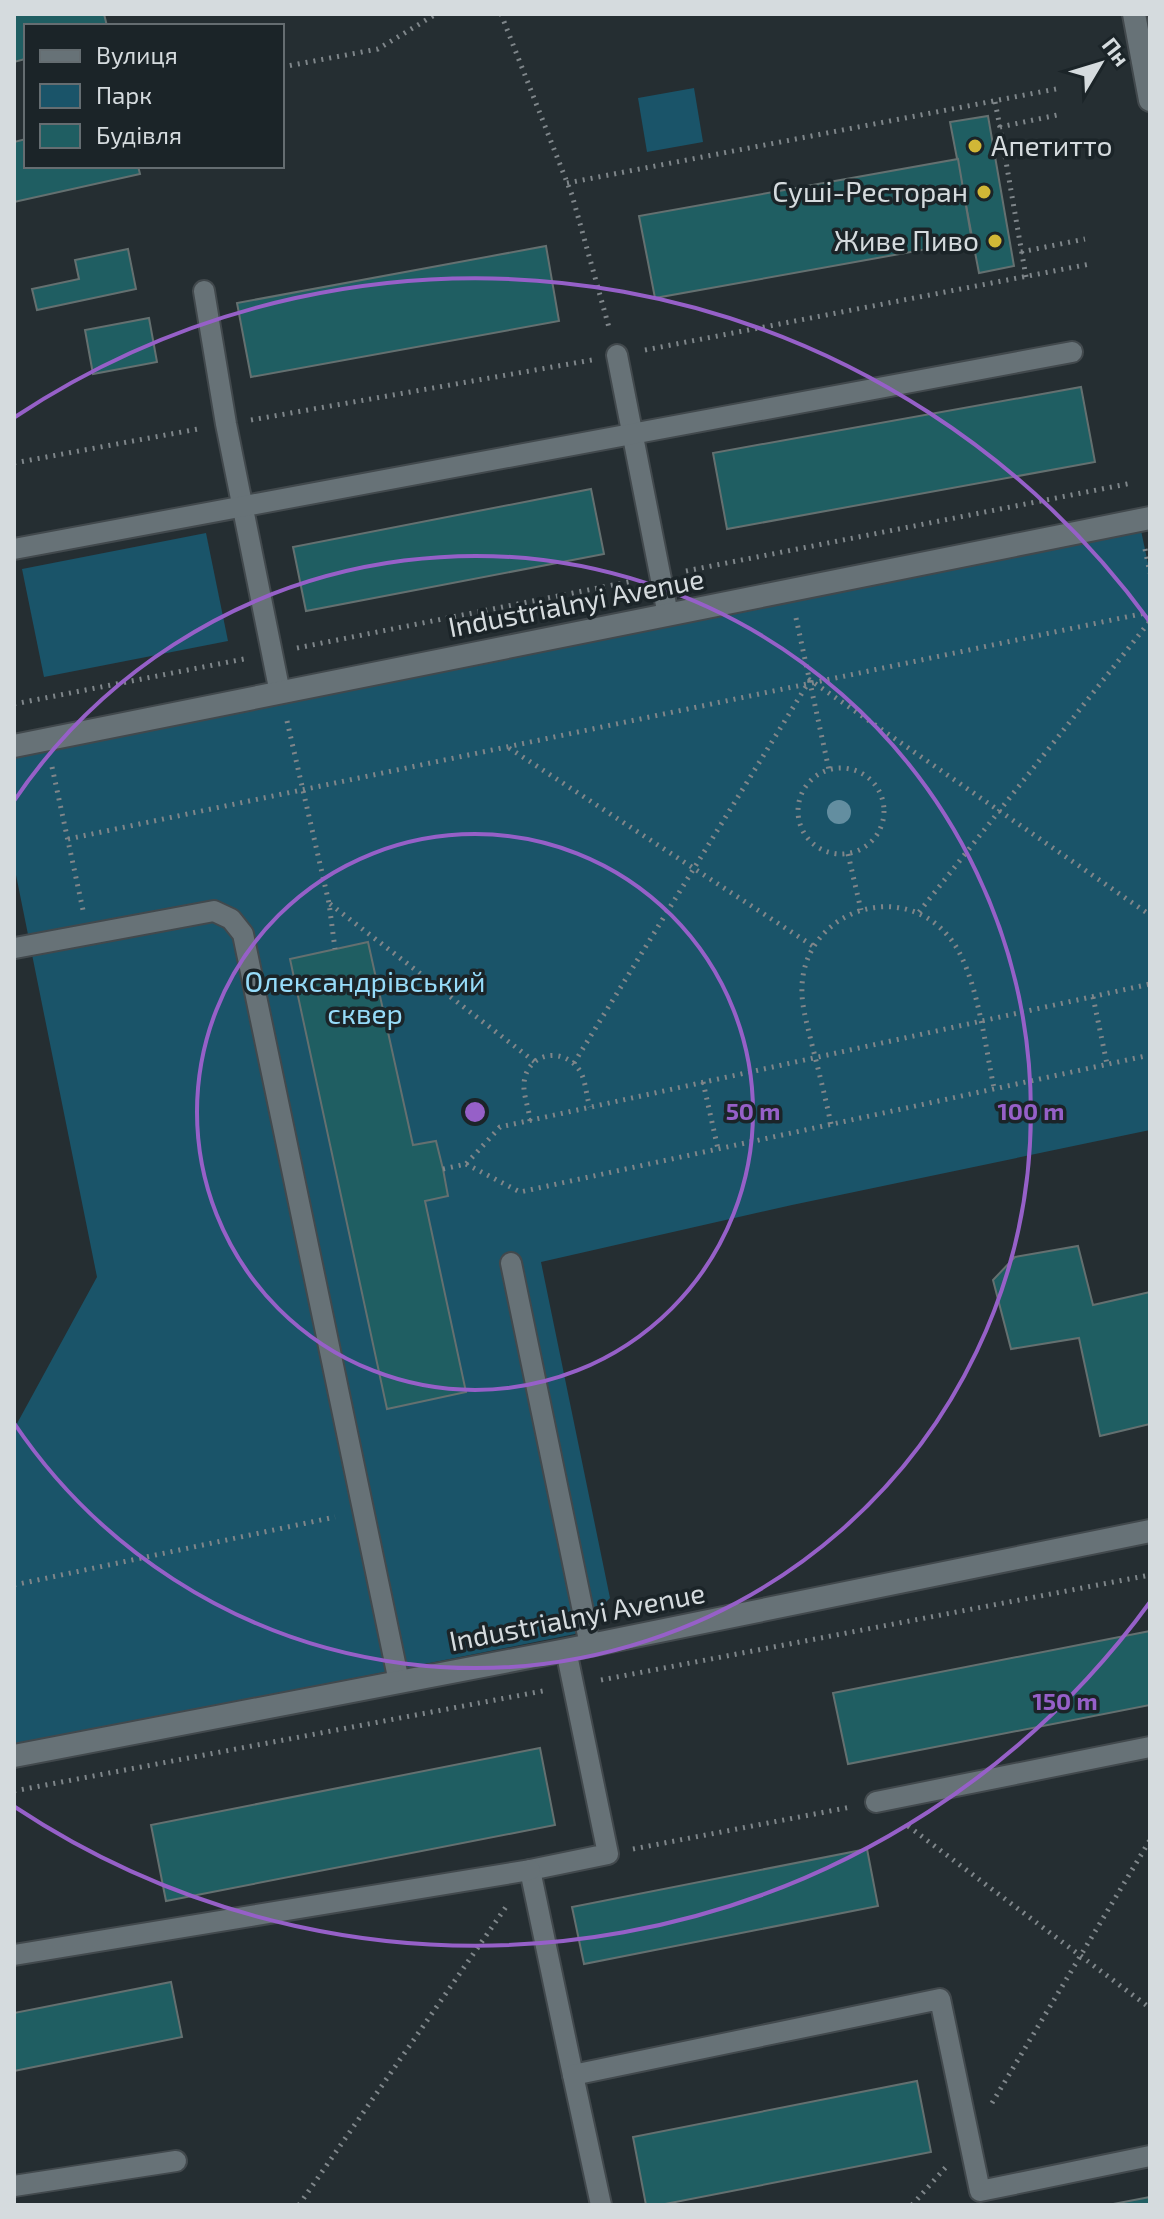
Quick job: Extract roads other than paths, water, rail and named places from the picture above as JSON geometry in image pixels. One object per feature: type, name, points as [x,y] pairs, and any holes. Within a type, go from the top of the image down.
[{"type":"street","points":[[1134,14],[1150,100]]},
{"type":"street","name":"Industrialnyi Avenue","points":[[14,746],[1150,518]]},
{"type":"street","name":"Industrialnyi Avenue","points":[[14,1756],[566,1650],[1150,1531]]},
{"type":"lane","points":[[204,291],[226,424],[280,693]]},
{"type":"lane","points":[[14,549],[1072,352]]},
{"type":"lane","points":[[617,355],[668,615]]},
{"type":"lane","points":[[15,948],[214,911],[231,919],[243,934],[399,1682]]},
{"type":"lane","points":[[511,1263],[590,1645]]},
{"type":"lane","points":[[14,1955],[530,1870],[608,1854],[566,1650]]},
{"type":"lane","points":[[876,1802],[1150,1747]]},
{"type":"lane","points":[[530,1870],[601,2205]]},
{"type":"lane","points":[[573,2075],[940,1999],[980,2191],[1150,2156]]},
{"type":"lane","points":[[14,2186],[176,2161]]},
{"type":"place","name":"Апетитто","points":[[975,146]]},
{"type":"place","name":"Суші-Ресторан","points":[[984,192]]},
{"type":"place","name":"Живе Пиво","points":[[995,241]]},
{"type":"park label","name":"Олександрівський сквер","points":[[365,998]]}]
